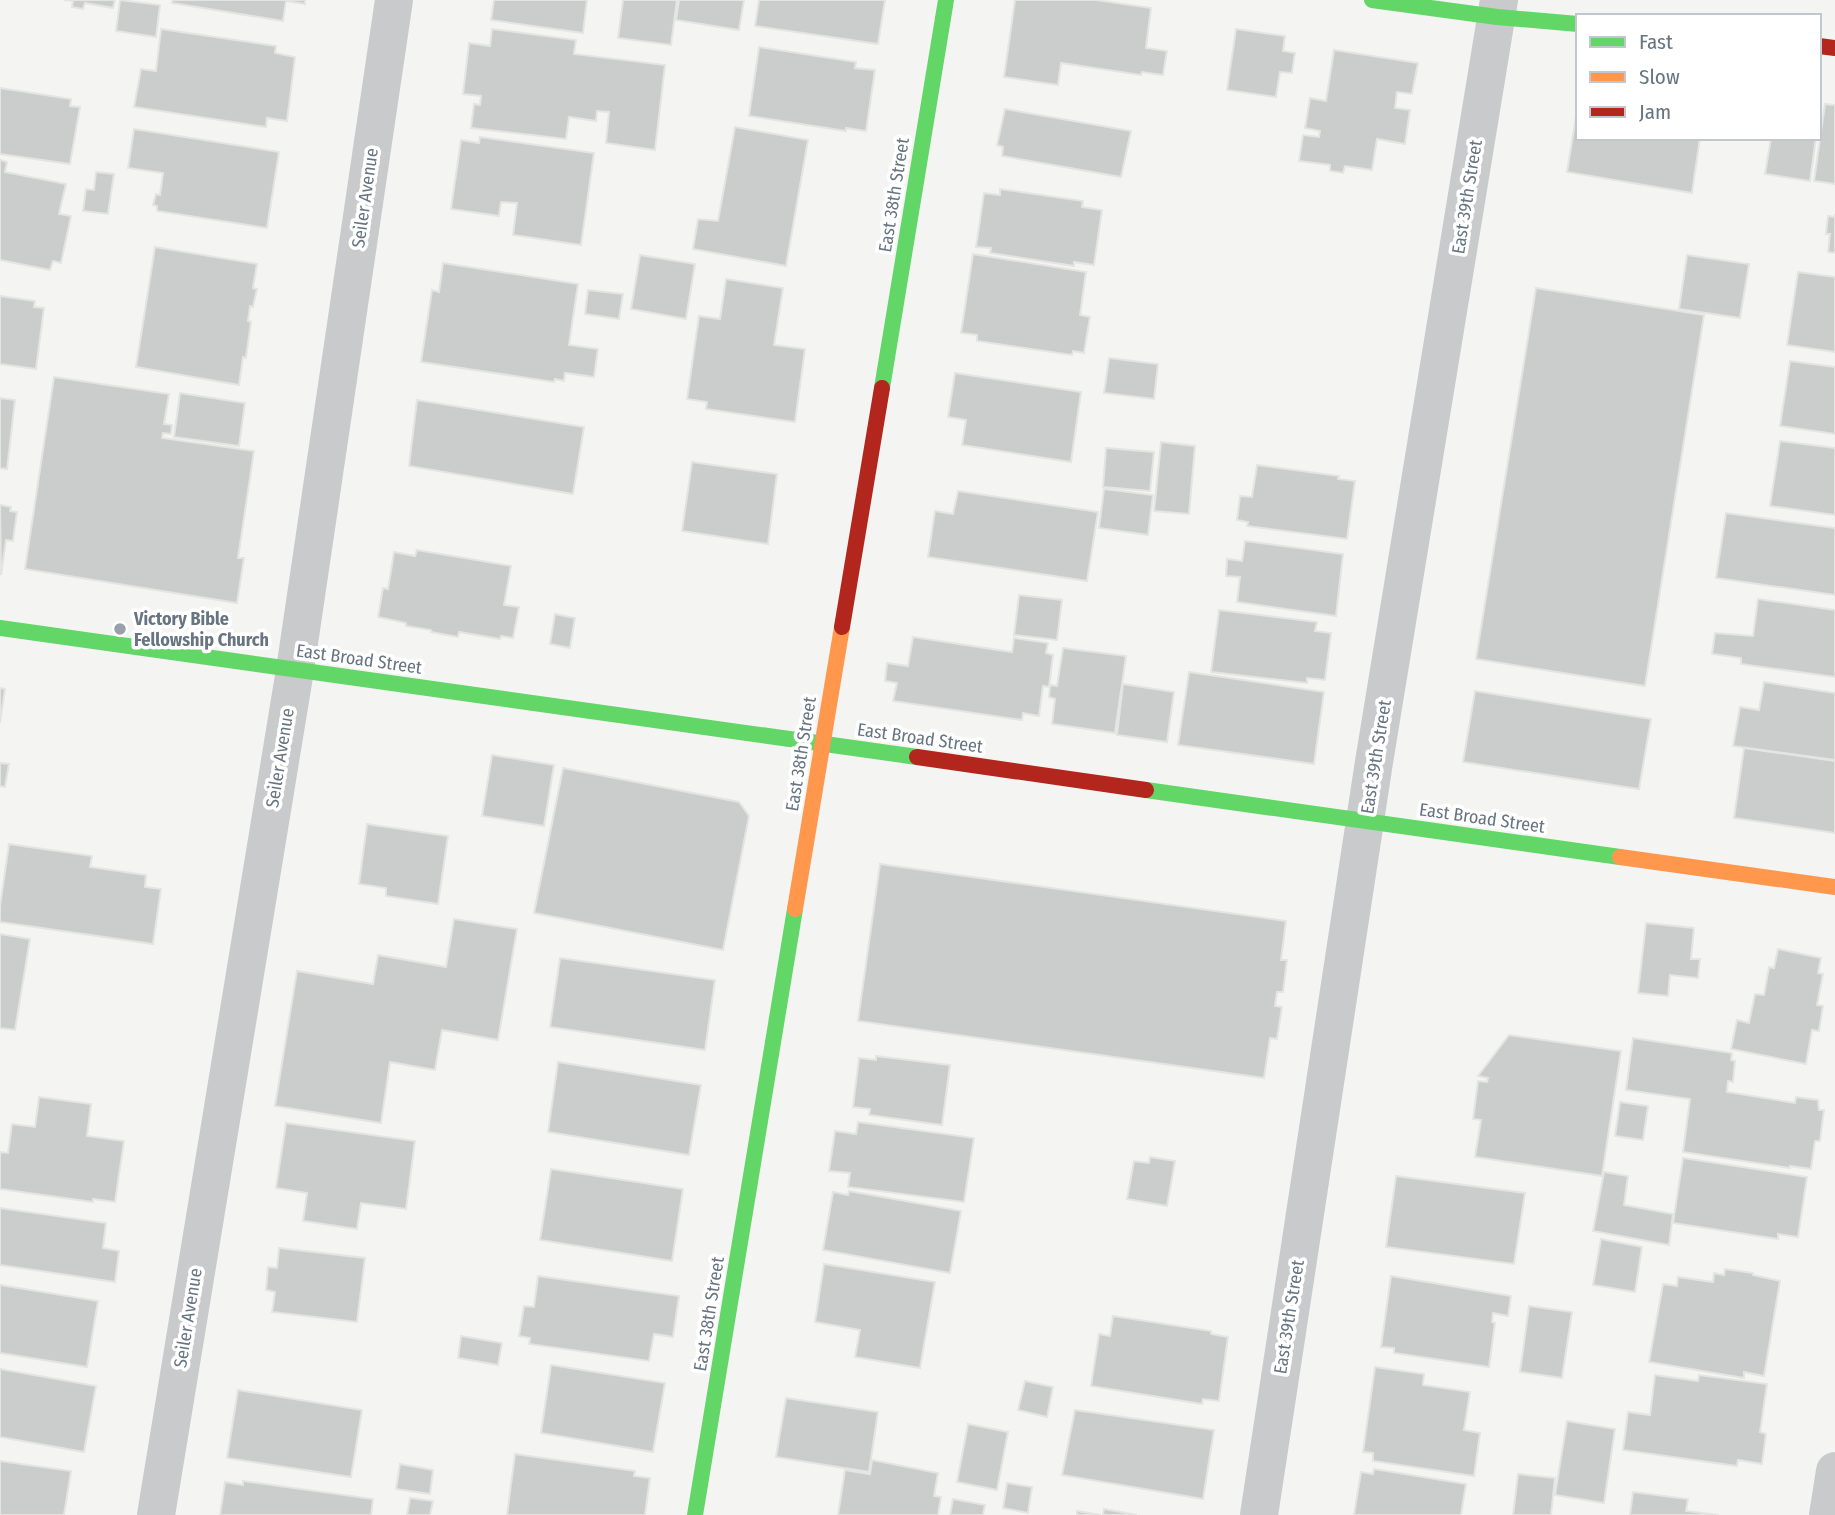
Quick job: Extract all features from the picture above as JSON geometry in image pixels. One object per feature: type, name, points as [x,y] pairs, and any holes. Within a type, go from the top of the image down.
[{"type":"main road","name":"East 38th Street","points":[[695,1515],[946,0]]},
{"type":"main road","points":[[1371,0],[1498,9],[1576,24]]},
{"type":"main road","name":"East Broad Street","points":[[0,628],[1835,887]]},
{"type":"street","name":"Seiler Avenue","points":[[156,1515],[295,670],[394,0]]},
{"type":"street","name":"East 39th Street","points":[[1259,1515],[1366,821],[1498,9]]},
{"type":"street","points":[[1828,1515],[1835,1471]]},
{"type":"building","points":[[64,0],[115,0],[113,8],[85,3],[83,9],[72,7],[73,1]]},
{"type":"building","points":[[120,0],[160,5],[156,37],[116,31]]},
{"type":"building","points":[[173,0],[305,0],[305,4],[286,1],[283,21],[172,3]]},
{"type":"building","points":[[494,0],[587,0],[583,33],[491,20]]},
{"type":"building","points":[[623,0],[677,0],[671,45],[618,38]]},
{"type":"building","points":[[679,0],[744,0],[739,30],[676,20]]},
{"type":"building","points":[[759,0],[885,0],[878,44],[755,26]]},
{"type":"building","points":[[1015,0],[1096,0],[1151,8],[1146,48],[1167,51],[1163,75],[1142,72],[1141,75],[1061,63],[1058,85],[1004,77]]},
{"type":"building","points":[[161,29],[276,46],[275,53],[295,57],[287,121],[267,118],[266,127],[134,107],[141,69],[156,71]]},
{"type":"building","points":[[492,29],[576,40],[574,54],[665,65],[655,150],[606,143],[609,112],[597,111],[596,121],[569,117],[566,139],[471,128],[474,104],[480,105],[481,96],[463,94],[469,43],[490,46]]},
{"type":"building","points":[[1236,29],[1285,36],[1283,51],[1295,53],[1292,73],[1280,72],[1276,97],[1227,90]]},
{"type":"building","points":[[759,47],[856,62],[855,68],[875,70],[866,131],[846,128],[846,131],[749,116]]},
{"type":"building","points":[[1334,50],[1418,63],[1412,94],[1397,92],[1395,108],[1410,110],[1405,144],[1377,139],[1372,170],[1345,166],[1343,173],[1330,171],[1330,165],[1299,161],[1303,135],[1319,137],[1320,131],[1305,128],[1310,98],[1326,101]]},
{"type":"building","points":[[0,88],[71,99],[70,106],[80,107],[70,164],[0,154]]},
{"type":"building","points":[[1825,104],[1835,105],[1835,184],[1814,181]]},
{"type":"building","points":[[1005,109],[1131,131],[1121,177],[1002,156],[1003,147],[997,145]]},
{"type":"building","points":[[1576,116],[1576,140],[1700,140],[1692,193],[1567,172]]},
{"type":"building","points":[[735,127],[808,140],[786,266],[693,249],[698,219],[718,221]]},
{"type":"building","points":[[134,129],[279,152],[267,228],[157,211],[157,206],[153,205],[156,194],[160,195],[163,173],[128,168]]},
{"type":"building","points":[[480,137],[594,153],[581,245],[513,235],[517,203],[501,202],[499,216],[451,209],[461,140],[479,143]]},
{"type":"building","points":[[1771,140],[1816,140],[1810,181],[1765,174]]},
{"type":"building","points":[[0,160],[7,162],[5,172],[66,184],[59,214],[71,216],[61,263],[53,261],[50,270],[0,260]]},
{"type":"building","points":[[96,172],[114,174],[108,214],[83,211],[86,189],[94,190]]},
{"type":"building","points":[[1000,189],[1083,201],[1082,207],[1102,210],[1094,265],[1074,262],[1074,266],[990,253],[991,248],[976,247],[984,193],[1000,195]]},
{"type":"building","points":[[1828,216],[1835,217],[1835,253],[1828,252],[1830,234],[1826,234]]},
{"type":"building","points":[[155,247],[257,264],[253,288],[257,289],[253,307],[250,306],[248,321],[251,322],[246,358],[243,357],[239,385],[136,367]]},
{"type":"building","points":[[973,254],[1086,272],[1080,315],[1090,317],[1084,353],[1073,351],[1072,355],[977,341],[977,335],[961,333]]},
{"type":"building","points":[[640,255],[695,264],[686,319],[631,309]]},
{"type":"building","points":[[1687,255],[1749,264],[1740,318],[1679,309]]},
{"type":"building","points":[[443,263],[578,284],[569,345],[598,349],[594,377],[565,373],[564,381],[555,379],[554,382],[421,362],[432,290],[439,292]]},
{"type":"building","points":[[1798,272],[1835,277],[1835,352],[1787,345]]},
{"type":"building","points":[[726,279],[783,288],[774,345],[805,349],[795,422],[706,409],[707,402],[687,399],[699,316],[720,319]]},
{"type":"building","points":[[1536,288],[1704,315],[1645,686],[1476,659]]},
{"type":"building","points":[[588,290],[623,294],[619,319],[585,314]]},
{"type":"building","points":[[0,296],[35,301],[34,307],[44,308],[36,369],[0,364]]},
{"type":"building","points":[[1109,358],[1158,364],[1154,399],[1104,393]]},
{"type":"building","points":[[1790,361],[1835,367],[1835,434],[1780,426]]},
{"type":"building","points":[[955,373],[1081,392],[1071,462],[962,445],[966,420],[948,417]]},
{"type":"building","points":[[54,377],[169,394],[164,424],[172,425],[171,434],[163,433],[162,438],[254,451],[238,558],[244,558],[237,603],[25,569]]},
{"type":"building","points":[[180,393],[245,403],[239,446],[174,437]]},
{"type":"building","points":[[0,398],[15,400],[7,469],[0,468]]},
{"type":"building","points":[[417,400],[584,427],[573,494],[409,466]]},
{"type":"building","points":[[1780,441],[1835,448],[1835,515],[1770,506]]},
{"type":"building","points":[[1161,442],[1195,446],[1189,514],[1154,511]]},
{"type":"building","points":[[1106,448],[1154,452],[1150,491],[1103,487]]},
{"type":"building","points":[[692,462],[777,474],[768,544],[682,531]]},
{"type":"building","points":[[1257,465],[1339,476],[1338,479],[1355,481],[1347,539],[1247,526],[1248,522],[1237,520],[1240,496],[1252,497]]},
{"type":"building","points":[[1104,489],[1153,495],[1148,535],[1099,528]]},
{"type":"building","points":[[958,491],[1098,512],[1087,581],[928,557],[935,511],[953,514]]},
{"type":"building","points":[[0,505],[11,507],[10,511],[17,512],[13,541],[6,540],[1,575]]},
{"type":"building","points":[[1726,513],[1835,528],[1835,595],[1716,578]]},
{"type":"building","points":[[1245,541],[1343,554],[1336,616],[1237,602],[1240,577],[1226,576],[1227,559],[1242,561]]},
{"type":"building","points":[[417,550],[511,566],[504,605],[519,607],[513,638],[501,636],[500,639],[459,632],[458,637],[378,617],[383,588],[388,589],[394,552],[415,556]]},
{"type":"building","points":[[1019,595],[1062,600],[1057,640],[1014,635]]},
{"type":"building","points":[[1758,599],[1835,610],[1835,677],[1741,664],[1741,658],[1712,654],[1715,633],[1753,636]]},
{"type":"building","points":[[1219,610],[1317,622],[1315,631],[1331,633],[1325,680],[1307,678],[1307,683],[1211,672]]},
{"type":"building","points":[[555,614],[575,618],[570,648],[550,644]]},
{"type":"building","points":[[913,637],[1012,652],[1014,638],[1048,643],[1046,653],[1053,655],[1049,687],[1043,686],[1039,716],[1023,713],[1022,720],[893,701],[897,683],[885,681],[887,663],[908,666]]},
{"type":"building","points":[[1063,648],[1126,656],[1115,733],[1052,724],[1055,699],[1049,697],[1050,685],[1057,686]]},
{"type":"building","points":[[1189,672],[1324,692],[1314,764],[1178,745]]},
{"type":"building","points":[[1764,682],[1835,693],[1835,760],[1733,746],[1740,707],[1759,710]]},
{"type":"building","points":[[1123,684],[1174,692],[1167,742],[1117,735]]},
{"type":"building","points":[[0,688],[5,689],[0,723]]},
{"type":"building","points":[[1475,691],[1651,719],[1639,789],[1463,762]]},
{"type":"building","points":[[1744,748],[1835,761],[1835,833],[1734,818]]},
{"type":"building","points":[[492,755],[554,765],[544,826],[482,816]]},
{"type":"building","points":[[0,763],[9,764],[5,787],[0,786]]},
{"type":"building","points":[[563,768],[739,802],[749,816],[723,950],[534,913]]},
{"type":"building","points":[[367,824],[448,836],[438,904],[386,896],[386,888],[359,884]]},
{"type":"building","points":[[9,844],[92,856],[90,867],[146,875],[145,887],[161,889],[153,944],[0,922]]},
{"type":"building","points":[[880,864],[1286,921],[1281,960],[1287,960],[1283,992],[1277,992],[1275,1006],[1282,1007],[1277,1039],[1270,1038],[1264,1078],[858,1021]]},
{"type":"building","points":[[454,919],[517,929],[498,1040],[442,1030],[435,1070],[390,1062],[381,1123],[275,1106],[297,971],[373,984],[378,955],[446,967]]},
{"type":"building","points":[[1646,923],[1694,928],[1691,959],[1700,959],[1698,978],[1670,975],[1668,996],[1638,993]]},
{"type":"building","points":[[0,934],[30,939],[15,1030],[0,1028]]},
{"type":"building","points":[[1778,949],[1821,958],[1818,973],[1823,974],[1817,1005],[1823,1006],[1819,1031],[1812,1030],[1806,1064],[1731,1049],[1737,1020],[1749,1023],[1755,994],[1764,995],[1769,967],[1774,968]]},
{"type":"building","points":[[560,958],[715,980],[705,1050],[550,1027]]},
{"type":"building","points":[[1509,1035],[1621,1051],[1602,1176],[1475,1157],[1481,1120],[1473,1119],[1478,1081],[1487,1082],[1488,1078],[1478,1076]]},
{"type":"building","points":[[1633,1038],[1732,1053],[1731,1060],[1735,1061],[1733,1082],[1728,1081],[1727,1092],[1795,1103],[1796,1097],[1818,1100],[1819,1110],[1824,1110],[1820,1141],[1815,1141],[1811,1169],[1683,1152],[1690,1099],[1626,1090]]},
{"type":"building","points":[[876,1056],[950,1065],[942,1125],[869,1115],[870,1109],[853,1107],[859,1058],[876,1060]]},
{"type":"building","points":[[558,1062],[701,1085],[689,1155],[548,1132]]},
{"type":"building","points":[[39,1097],[91,1104],[87,1136],[124,1141],[115,1202],[93,1199],[93,1202],[0,1189],[0,1152],[8,1153],[12,1124],[35,1127]]},
{"type":"building","points":[[1620,1102],[1648,1106],[1643,1140],[1615,1136]]},
{"type":"building","points":[[858,1122],[974,1138],[964,1202],[848,1187],[850,1173],[829,1171],[835,1131],[856,1134]]},
{"type":"building","points":[[286,1123],[415,1141],[406,1209],[361,1203],[357,1229],[303,1221],[307,1193],[276,1188]]},
{"type":"building","points":[[1150,1157],[1175,1161],[1167,1206],[1127,1199],[1134,1161],[1149,1163]]},
{"type":"building","points":[[1683,1158],[1807,1177],[1798,1237],[1778,1234],[1778,1239],[1673,1223]]},
{"type":"building","points":[[551,1169],[683,1189],[672,1261],[540,1240]]},
{"type":"building","points":[[1604,1172],[1628,1176],[1624,1205],[1673,1214],[1669,1245],[1593,1231]]},
{"type":"building","points":[[1396,1176],[1525,1193],[1514,1264],[1386,1247]]},
{"type":"building","points":[[849,1191],[961,1211],[950,1273],[823,1250],[833,1192],[848,1195]]},
{"type":"building","points":[[0,1208],[106,1223],[103,1248],[119,1251],[115,1282],[0,1265]]},
{"type":"building","points":[[1601,1239],[1642,1247],[1635,1292],[1593,1285]]},
{"type":"building","points":[[279,1248],[365,1258],[357,1322],[272,1312],[275,1292],[266,1290],[268,1267],[277,1268]]},
{"type":"building","points":[[824,1264],[935,1282],[920,1368],[855,1357],[860,1330],[815,1322]]},
{"type":"building","points":[[1725,1269],[1780,1281],[1764,1376],[1744,1372],[1744,1378],[1649,1362],[1663,1284],[1677,1286],[1678,1277],[1713,1282],[1714,1273],[1724,1275]]},
{"type":"building","points":[[538,1276],[679,1296],[673,1337],[654,1334],[649,1361],[529,1344],[530,1338],[519,1336],[524,1306],[534,1307]]},
{"type":"building","points":[[1391,1276],[1511,1296],[1508,1316],[1493,1313],[1492,1322],[1495,1323],[1489,1367],[1394,1353],[1394,1348],[1381,1347]]},
{"type":"building","points":[[0,1285],[98,1301],[87,1367],[0,1353]]},
{"type":"building","points":[[1529,1306],[1572,1312],[1562,1378],[1520,1372]]},
{"type":"building","points":[[1113,1316],[1211,1331],[1211,1334],[1228,1337],[1219,1401],[1203,1399],[1202,1404],[1091,1386],[1099,1334],[1110,1336]]},
{"type":"building","points":[[461,1336],[502,1343],[498,1365],[458,1358]]},
{"type":"building","points":[[551,1365],[665,1383],[653,1452],[541,1433]]},
{"type":"building","points":[[1375,1367],[1424,1374],[1423,1385],[1470,1392],[1464,1430],[1480,1433],[1474,1476],[1373,1461],[1373,1453],[1363,1452]]},
{"type":"building","points":[[0,1369],[96,1386],[84,1452],[0,1437]]},
{"type":"building","points":[[1655,1375],[1698,1381],[1699,1375],[1767,1384],[1760,1432],[1766,1434],[1762,1464],[1738,1460],[1737,1466],[1623,1450],[1628,1412],[1650,1415]]},
{"type":"building","points":[[1025,1381],[1053,1387],[1047,1417],[1018,1410]]},
{"type":"building","points":[[238,1390],[362,1410],[351,1477],[227,1458]]},
{"type":"building","points":[[786,1398],[878,1412],[869,1472],[776,1457]]},
{"type":"building","points":[[1075,1410],[1214,1430],[1203,1499],[1062,1475]]},
{"type":"building","points":[[1567,1421],[1615,1429],[1604,1503],[1555,1495]]},
{"type":"building","points":[[968,1424],[1008,1432],[997,1490],[957,1482]]},
{"type":"building","points":[[515,1454],[635,1471],[634,1476],[650,1478],[645,1515],[507,1515]]},
{"type":"building","points":[[872,1460],[938,1473],[934,1496],[941,1497],[938,1515],[838,1515],[845,1470],[870,1474]]},
{"type":"building","points":[[0,1461],[71,1471],[64,1515],[0,1515]]},
{"type":"building","points":[[400,1464],[433,1470],[430,1494],[396,1489]]},
{"type":"building","points":[[1374,1469],[1466,1484],[1461,1515],[1354,1515],[1361,1472],[1373,1474]]},
{"type":"building","points":[[1518,1474],[1555,1478],[1551,1515],[1513,1515]]},
{"type":"building","points":[[243,1481],[373,1499],[371,1515],[220,1515],[225,1482],[243,1485]]},
{"type":"building","points":[[1007,1483],[1032,1487],[1028,1513],[1003,1508]]},
{"type":"building","points":[[1633,1492],[1688,1499],[1686,1511],[1719,1515],[1630,1515]]},
{"type":"building","points":[[410,1498],[433,1501],[430,1515],[407,1515]]},
{"type":"building","points":[[953,1499],[985,1505],[983,1515],[950,1515]]},
{"type":"building","points":[[1104,1509],[1137,1515],[1103,1515]]},
{"type":"building","points":[[1077,1511],[1101,1515],[1077,1515]]},
{"type":"traffic: fast","points":[[882,388],[946,0]]},
{"type":"traffic: fast","points":[[1372,0],[1497,17],[1576,24]]},
{"type":"traffic: fast","points":[[0,628],[917,757]]},
{"type":"traffic: fast","points":[[1146,790],[1620,857]]},
{"type":"traffic: fast","points":[[695,1515],[795,909]]},
{"type":"traffic: slow","points":[[795,909],[842,627]]},
{"type":"traffic: slow","points":[[1620,857],[1835,887]]},
{"type":"traffic: jam","points":[[1821,46],[1835,48]]},
{"type":"traffic: jam","points":[[842,627],[882,388]]},
{"type":"traffic: jam","points":[[917,757],[1146,790]]},
{"type":"place","name":"Victory Bible Fellowship Church","points":[[120,629]]}]
